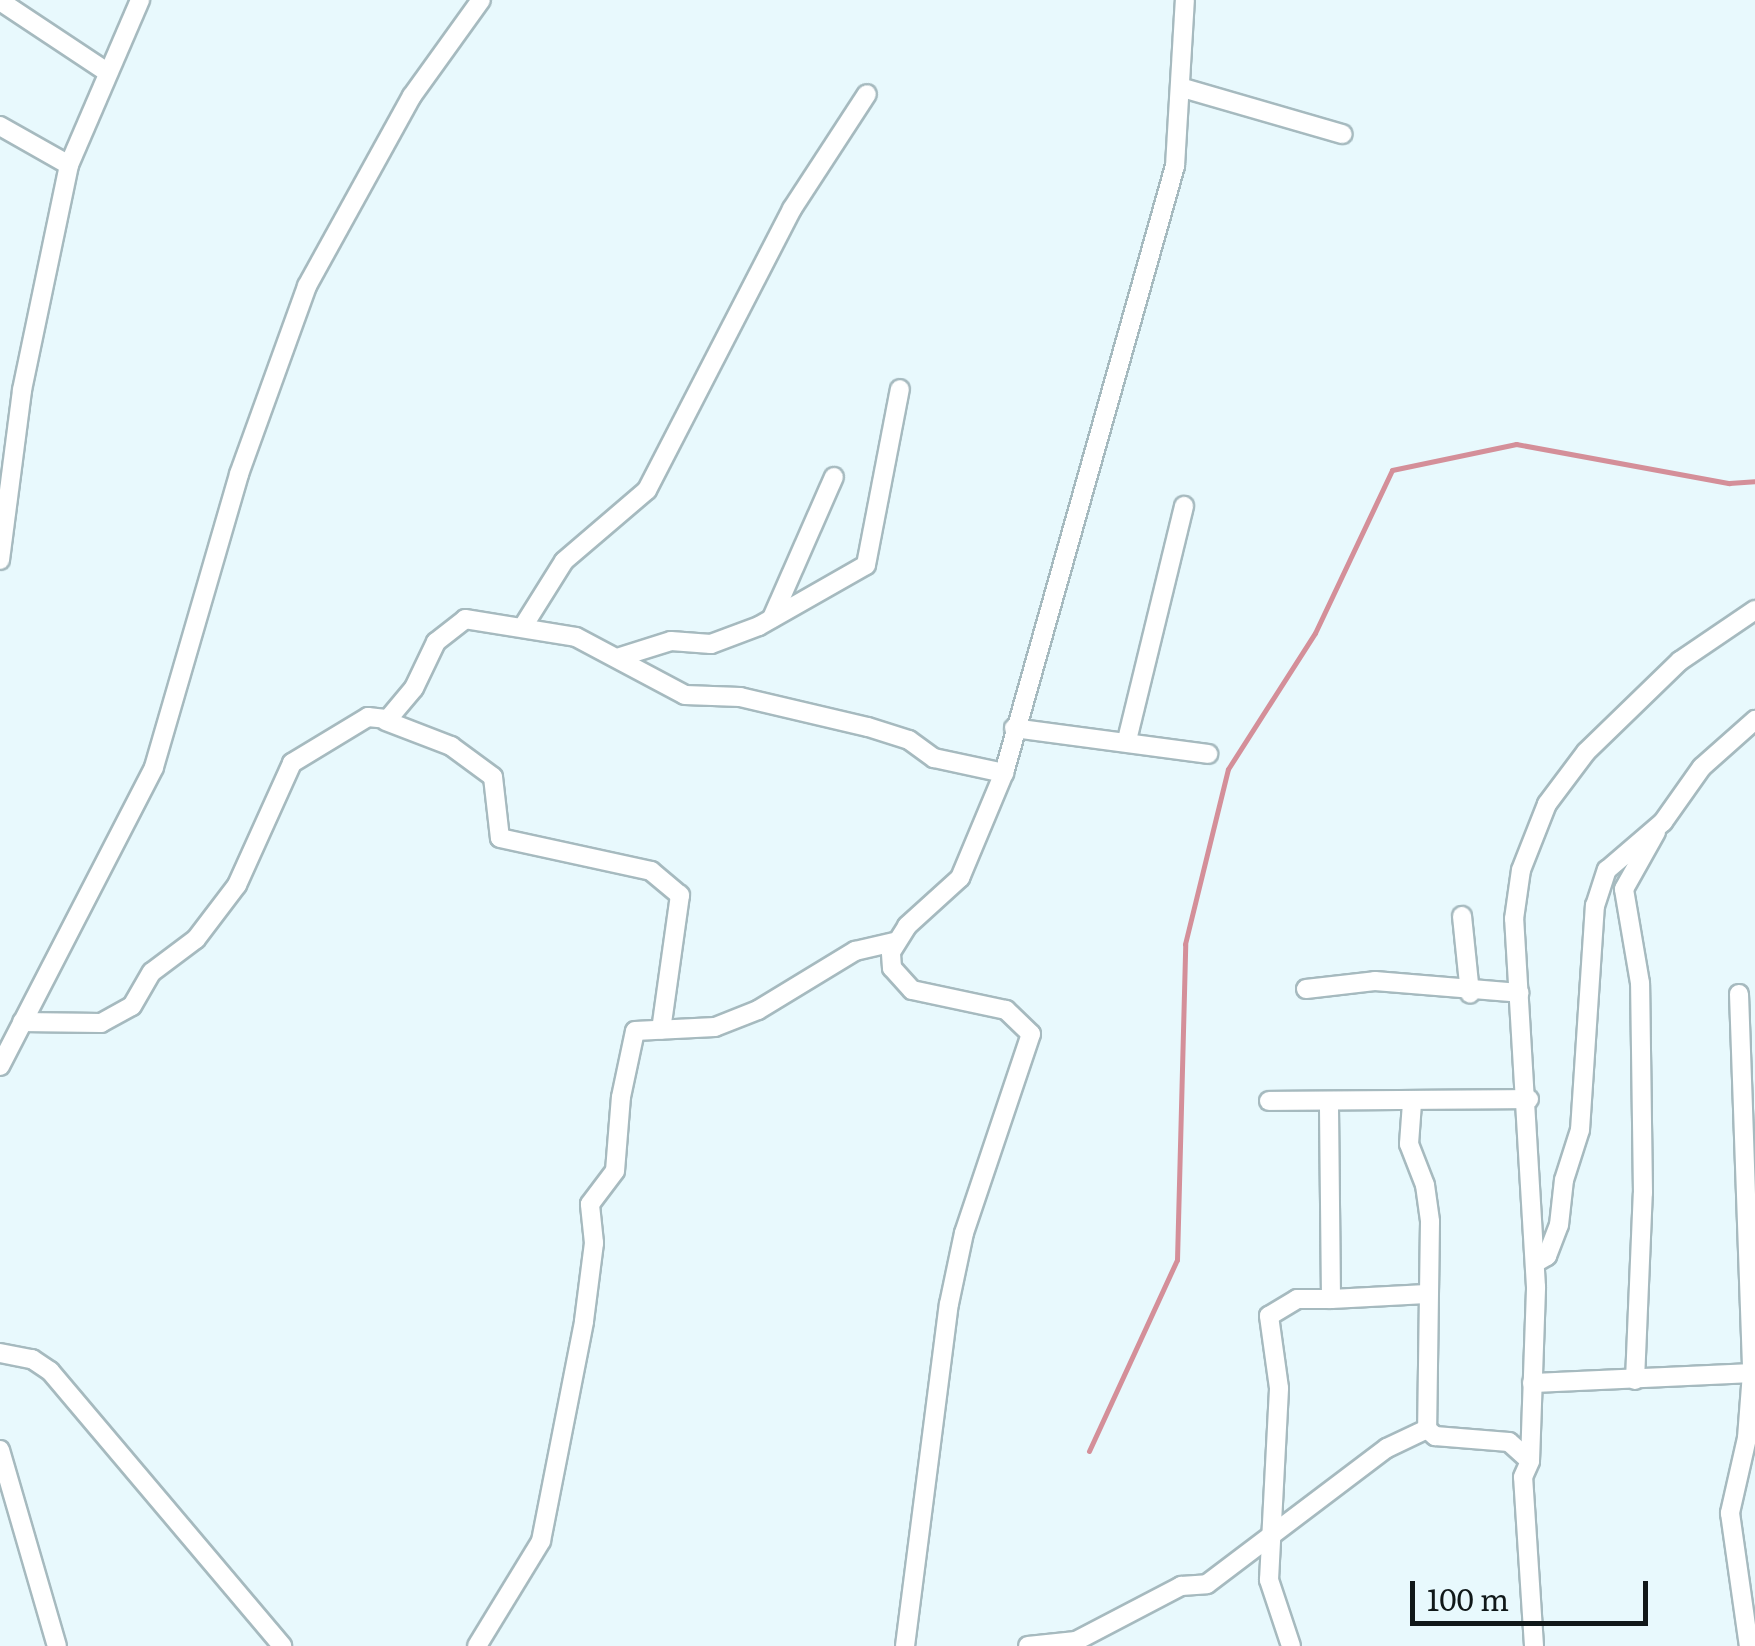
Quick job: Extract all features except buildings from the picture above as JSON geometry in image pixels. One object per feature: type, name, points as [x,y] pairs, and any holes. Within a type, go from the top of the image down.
[{"type":"street","points":[[0,560],[15,430],[69,165],[140,0]]},
{"type":"street","points":[[4,1058],[154,767],[239,474],[295,313],[412,96],[481,0]]},
{"type":"street","points":[[477,1646],[541,1541],[584,1321],[594,1243],[590,1204],[615,1171],[620,1097],[635,1031],[715,1027],[746,1015],[855,951],[894,942],[960,878],[1004,773],[1174,166],[1184,88],[1185,0]]},
{"type":"street","points":[[0,2],[107,72]]},
{"type":"street","points":[[1184,88],[1342,134]]},
{"type":"street","points":[[524,625],[564,561],[648,490],[792,209],[867,94]]},
{"type":"street","points":[[0,126],[69,165]]},
{"type":"street","points":[[620,658],[671,641],[711,644],[772,620],[866,564],[900,389]]},
{"type":"street","points":[[0,452],[15,430]]},
{"type":"street","points":[[772,620],[834,477]]},
{"type":"street","points":[[1128,740],[1184,506]]},
{"type":"street","points":[[1534,1646],[1524,1477],[1530,1462],[1535,1263],[1529,1099],[1514,919],[1521,870],[1547,804],[1586,752],[1680,661],[1755,610]]},
{"type":"street","points":[[386,721],[414,688],[426,657],[448,630],[465,619],[524,625],[576,637],[685,695],[756,700],[868,727],[909,740],[934,758],[1004,773]]},
{"type":"street","points":[[22,1022],[101,1023],[132,1006],[152,972],[196,939],[238,885],[292,763],[368,718],[451,746],[493,777],[500,838],[651,871],[680,895],[661,1030]]},
{"type":"street","points":[[1635,1380],[1643,1192],[1640,983],[1624,890],[1663,822],[1702,767],[1755,720]]},
{"type":"street","points":[[1014,728],[1128,740],[1208,754]]},
{"type":"street","points":[[1535,1263],[1547,1256],[1559,1225],[1564,1180],[1580,1130],[1596,906],[1606,870],[1663,822]]},
{"type":"street","points":[[1462,916],[1470,994]]},
{"type":"street","points":[[894,942],[892,968],[912,990],[1006,1010],[1031,1034],[964,1233],[948,1304],[905,1646]]},
{"type":"street","points":[[1306,989],[1375,981],[1470,994],[1520,992]]},
{"type":"street","points":[[1739,994],[1754,1373],[1747,1438],[1730,1513],[1749,1646]]},
{"type":"street","points":[[1269,1102],[1529,1099]]},
{"type":"street","points":[[1329,1102],[1331,1299]]},
{"type":"street","points":[[1412,1103],[1409,1144],[1430,1222],[1427,1430]]},
{"type":"street","points":[[1291,1646],[1269,1580],[1279,1388],[1270,1316],[1297,1300],[1428,1294]]},
{"type":"street","points":[[0,1353],[32,1359],[50,1371],[282,1646]]},
{"type":"street","points":[[1532,1383],[1754,1373]]},
{"type":"street","points":[[1427,1430],[1435,1436],[1508,1442],[1530,1462]]},
{"type":"street","points":[[1028,1646],[1076,1641],[1181,1586],[1208,1584],[1387,1448],[1427,1430]]},
{"type":"street","points":[[0,1450],[57,1646]]},
{"type":"waterway","points":[[1089,1451],[1177,1260],[1185,944],[1228,769],[1315,633],[1392,470],[1516,444],[1729,483],[1755,481]]}]
